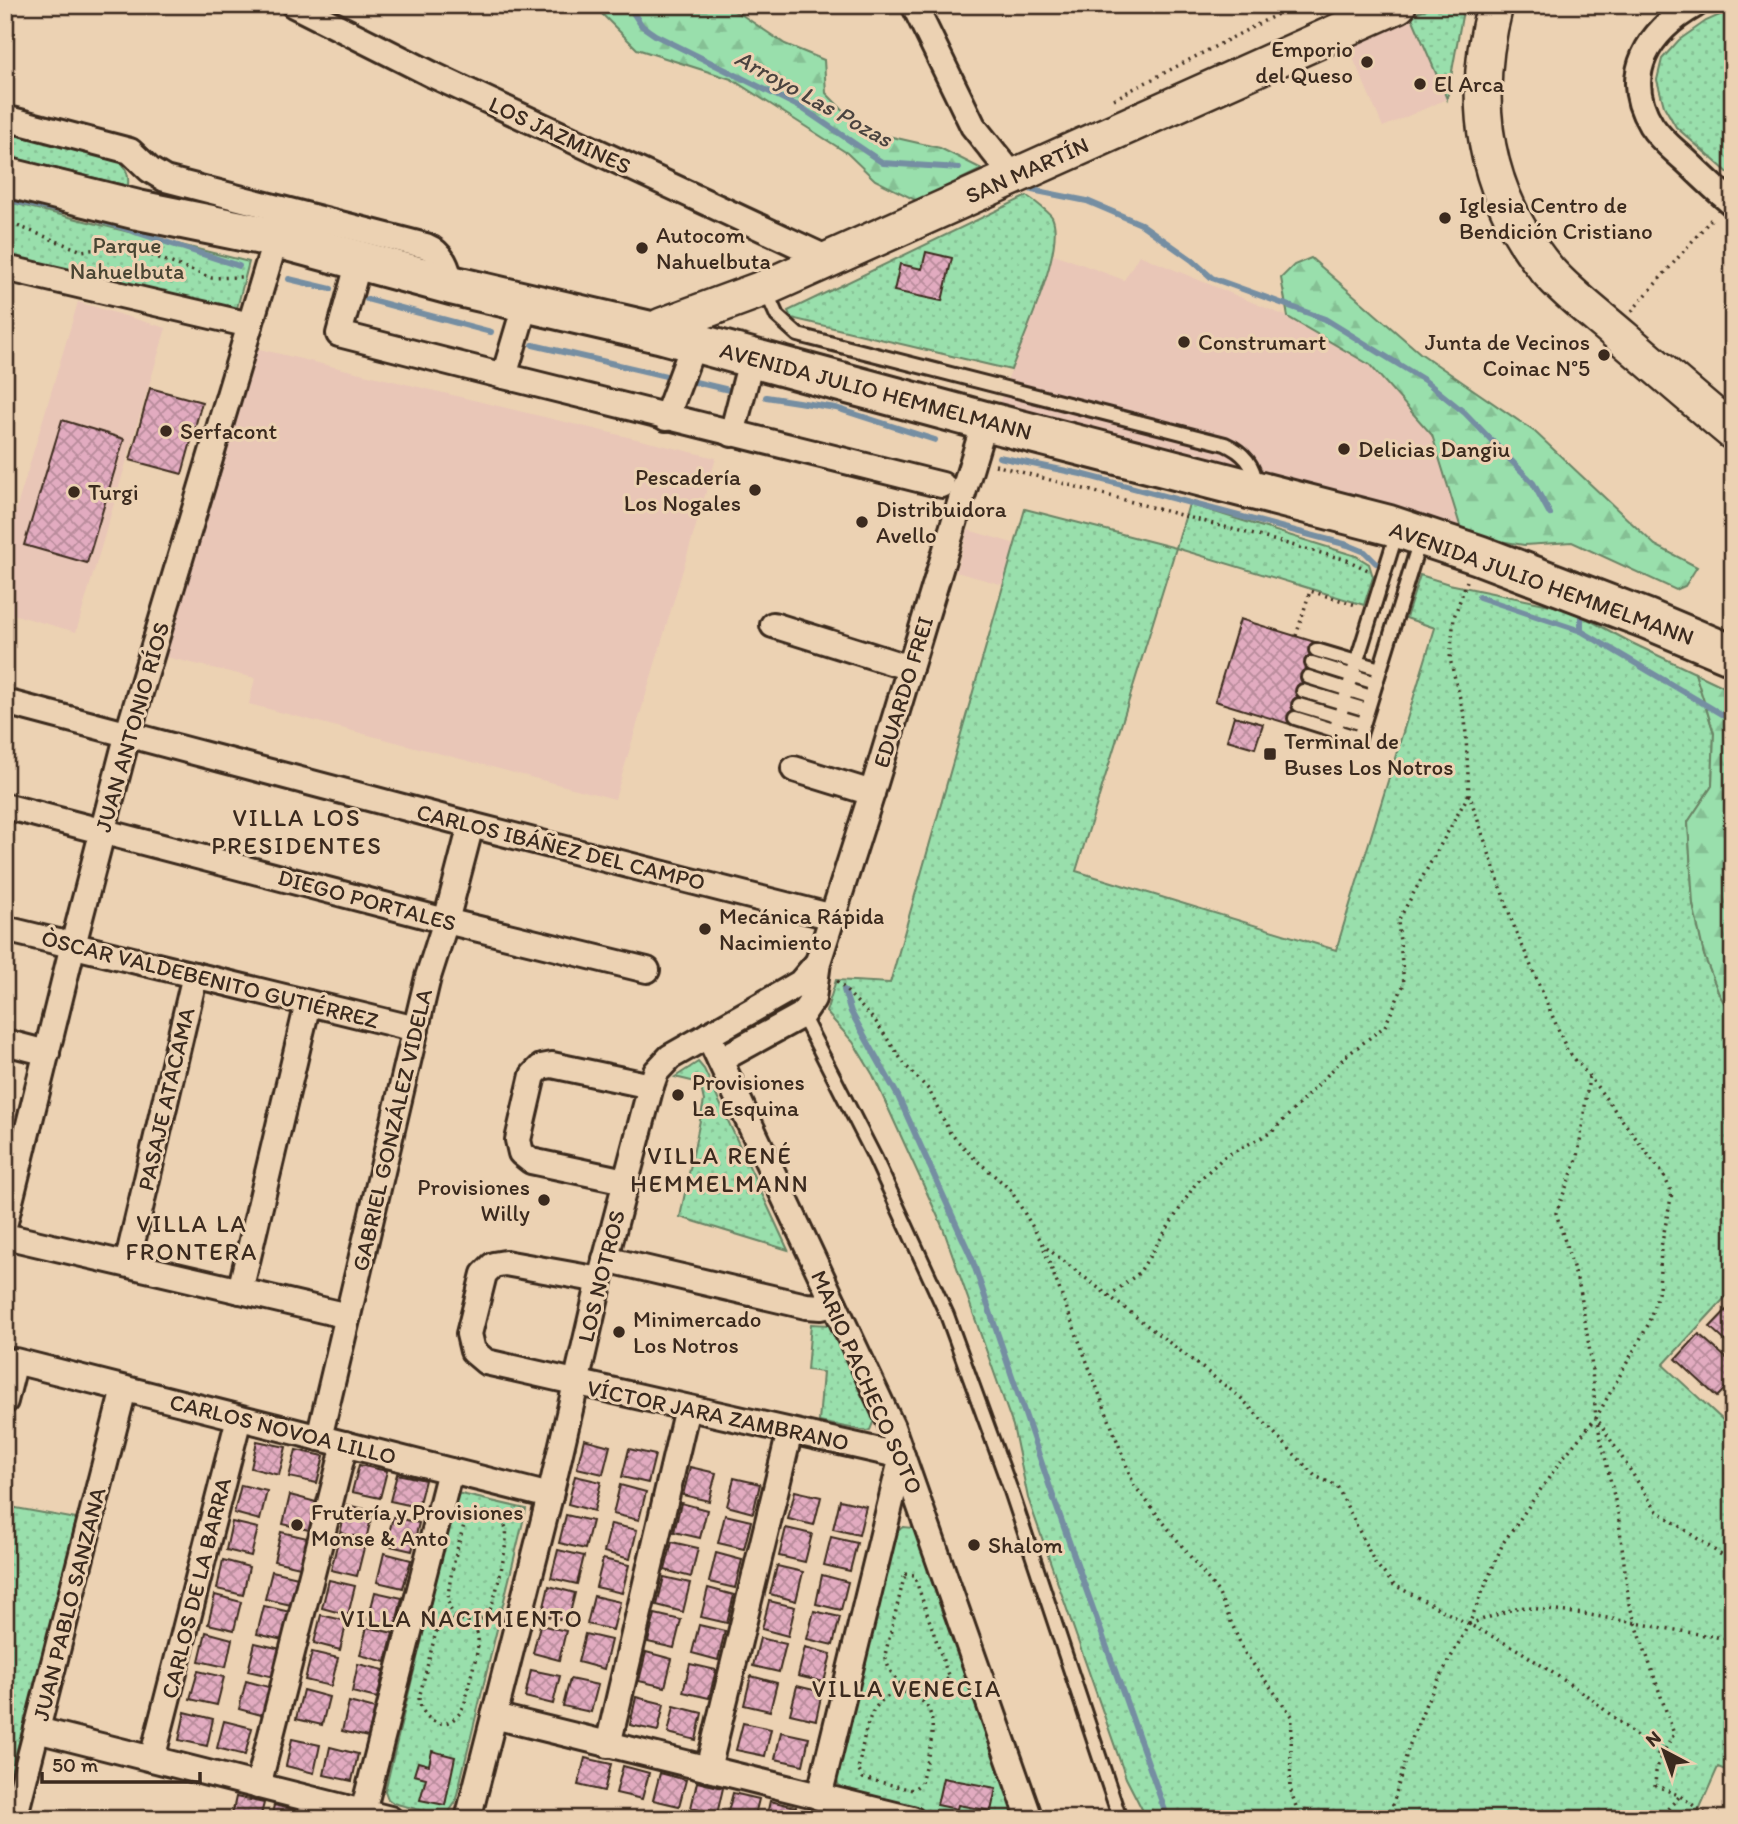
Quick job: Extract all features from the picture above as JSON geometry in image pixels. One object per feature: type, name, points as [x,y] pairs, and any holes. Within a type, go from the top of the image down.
[{"type":"highway","name":"AVENIDA JULIO HEMMELMANN","points":[[5,177],[138,210],[275,238],[451,285],[752,356],[985,421],[1410,532],[1479,555],[1733,655]]},
{"type":"street","name":"LOS JAZMINES","points":[[294,5],[433,75],[828,259]]},
{"type":"street","points":[[914,5],[973,127],[1013,176]]},
{"type":"street","name":"SAN MARTÍN","points":[[676,338],[662,326],[765,288],[1398,5]]},
{"type":"street","points":[[1495,5],[1483,61],[1483,118],[1494,174],[1512,217],[1532,250],[1569,293],[1733,432]]},
{"type":"street","points":[[1695,5],[1668,21],[1649,45],[1640,74],[1641,101],[1661,138],[1731,202]]},
{"type":"street","points":[[5,118],[130,151],[150,170],[165,179],[426,246],[434,249],[446,264],[451,285]]},
{"type":"street","name":"JUAN ANTONIO RÍOS","points":[[5,1222],[16,1134],[47,1053],[128,733],[275,238]]},
{"type":"street","points":[[359,261],[339,334],[942,485]]},
{"type":"street","points":[[5,268],[250,325]]},
{"type":"street","points":[[504,376],[526,302]]},
{"type":"street","points":[[666,418],[676,338]]},
{"type":"street","points":[[733,434],[752,356]]},
{"type":"street","name":"EDUARDO FREI","points":[[818,962],[985,421]]},
{"type":"street","points":[[773,625],[910,668]]},
{"type":"street","name":"CARLOS IBÁÑEZ DEL CAMPO","points":[[5,702],[833,917]]},
{"type":"street","points":[[794,769],[872,793]]},
{"type":"street","name":"DIEGO PORTALES","points":[[5,806],[446,921],[648,970]]},
{"type":"street","name":"GABRIEL GONZÁLEZ VIDELA","points":[[319,1438],[428,977],[471,825]]},
{"type":"street","name":"ÒSCAR VALDEBENITO GUTIÉRREZ","points":[[5,929],[416,1029]]},
{"type":"street","points":[[720,1060],[802,1015],[813,999],[818,962]]},
{"type":"street","name":"LOS NOTROS","points":[[468,1819],[551,1496],[575,1384],[651,1086],[663,1064],[800,983],[818,962]]},
{"type":"street","name":"PASAJE ATACAMA","points":[[127,1264],[195,975]]},
{"type":"street","points":[[240,1291],[308,1003]]},
{"type":"street","name":"MARIO PACHECO SOTO","points":[[708,1035],[902,1456],[1030,1819]]},
{"type":"street","points":[[5,1042],[47,1053]]},
{"type":"street","points":[[625,1181],[531,1161],[522,1153],[518,1140],[533,1075],[541,1067],[552,1065],[651,1086]]},
{"type":"street","points":[[5,1236],[348,1316]]},
{"type":"street","name":"VÍCTOR JARA ZAMBRANO","points":[[603,1270],[505,1263],[493,1265],[484,1274],[469,1334],[473,1351],[486,1362],[575,1384],[902,1456]]},
{"type":"street","points":[[603,1270],[806,1306],[834,1304]]},
{"type":"street","name":"CARLOS NOVOA LILLO","points":[[5,1401],[15,1362],[551,1496]]},
{"type":"street","name":"JUAN PABLO SANZANA","points":[[14,1819],[124,1389]]},
{"type":"street","points":[[608,1745],[687,1408]]},
{"type":"street","name":"CARLOS DE LA BARRA","points":[[152,1759],[239,1418]]},
{"type":"street","points":[[708,1769],[790,1431]]},
{"type":"street","points":[[258,1786],[345,1444]]},
{"type":"street","points":[[819,1797],[902,1456]]},
{"type":"street","points":[[363,1812],[450,1471]]},
{"type":"street","points":[[494,1716],[912,1819]]},
{"type":"street","points":[[37,1730],[390,1819]]},
{"type":"lane","points":[[765,288],[777,316],[799,335],[1225,444],[1248,461],[1254,471],[1256,491]]},
{"type":"lane","points":[[1335,731],[1356,662],[1410,532]]},
{"type":"lane","points":[[1295,718],[1359,738],[1380,669],[1410,532]]},
{"type":"lane","points":[[1316,650],[1380,669]]},
{"type":"lane","points":[[1312,663],[1376,683]]},
{"type":"lane","points":[[1308,677],[1371,697]]},
{"type":"lane","points":[[1303,691],[1367,710]]},
{"type":"lane","points":[[1299,705],[1363,724]]},
{"type":"lane","points":[[802,1015],[875,1158],[947,1315],[1010,1488],[1120,1819]]},
{"type":"path","points":[[1110,101],[1295,5]]},
{"type":"path","points":[[1614,331],[1731,202]]},
{"type":"path","points":[[5,221],[82,251],[132,248],[212,278],[264,276]]},
{"type":"path","points":[[973,460],[1347,560],[1370,571]]},
{"type":"path","points":[[1389,1819],[1408,1749],[1427,1701],[1469,1624],[1503,1543],[1562,1459],[1595,1418],[1647,1325],[1659,1290],[1661,1247],[1672,1193],[1663,1174],[1567,1050],[1518,937],[1469,794],[1465,718],[1450,659],[1454,617],[1479,555]]},
{"type":"path","points":[[1296,636],[1310,591],[1362,607]]},
{"type":"path","points":[[1109,1296],[1139,1273],[1196,1184],[1224,1157],[1272,1132],[1346,1056],[1385,1026],[1404,984],[1398,921],[1469,794]]},
{"type":"path","points":[[818,962],[876,1022],[905,1065],[929,1090],[950,1133],[1010,1189],[1044,1246],[1134,1485],[1218,1592],[1244,1652],[1292,1716],[1290,1788],[1300,1819]]},
{"type":"path","points":[[1589,1076],[1578,1157],[1556,1213],[1580,1289],[1591,1359],[1595,1418],[1618,1513],[1629,1604],[1674,1734],[1661,1755],[1655,1786],[1680,1796],[1713,1819]]},
{"type":"path","points":[[1044,1246],[1240,1397],[1315,1476],[1337,1486],[1375,1563],[1394,1585],[1520,1651],[1589,1697],[1661,1755]]},
{"type":"path","points":[[1595,1418],[1656,1510],[1733,1563]]},
{"type":"path","points":[[489,1512],[502,1521],[507,1535],[492,1606],[488,1613],[477,1620],[462,1620],[451,1611],[448,1596],[464,1525],[474,1514],[489,1512]]},
{"type":"path","points":[[913,1695],[895,1679],[887,1667],[886,1655],[905,1574],[914,1575],[949,1678],[930,1690],[913,1695],[892,1693],[875,1706],[858,1769],[863,1778],[913,1790],[921,1783],[933,1719],[922,1700],[913,1695]]},
{"type":"path","points":[[1469,1624],[1519,1607],[1733,1640]]},
{"type":"path","points":[[454,1619],[468,1623],[474,1628],[479,1642],[459,1714],[447,1722],[433,1721],[422,1712],[419,1698],[436,1632],[440,1626],[454,1619]]},
{"type":"path","points":[[1658,1819],[1680,1796]]},
{"type":"shaded area","points":[[1411,15],[1447,99],[1383,127],[1347,44]]},
{"type":"shaded area","points":[[1054,254],[1124,280],[1139,255],[1288,317],[1370,365],[1432,435],[1463,535],[994,416]]},
{"type":"shaded area","points":[[78,302],[166,328],[76,632],[5,612],[5,547]]},
{"type":"shaded area","points":[[255,348],[716,458],[615,799],[249,704],[255,678],[166,657]]},
{"type":"shaded area","points":[[968,530],[1016,544],[1004,585],[956,572]]},
{"type":"green space","points":[[593,5],[722,5],[785,44],[824,60],[826,93],[862,130],[940,148],[982,169],[917,201],[875,180],[847,153],[731,79],[637,49]]},
{"type":"green space","points":[[1436,5],[1464,5],[1447,99],[1411,15]]},
{"type":"green space","points":[[1733,9],[1733,177],[1676,127],[1664,106],[1657,80],[1662,59],[1679,40],[1706,21]]},
{"type":"green space","points":[[5,131],[119,161],[127,172],[128,186],[5,156]]},
{"type":"green space","points":[[1027,196],[1052,217],[1055,231],[1048,270],[1011,370],[791,318],[788,311]]},
{"type":"green space","name":"Parque Nahuelbuta","points":[[5,201],[249,262],[236,312],[5,255]]},
{"type":"green space","points":[[1311,258],[1420,353],[1535,432],[1655,545],[1697,567],[1685,586],[1676,590],[1572,542],[1524,545],[1463,535],[1432,435],[1370,365],[1288,317],[1281,278],[1294,265]]},
{"type":"green space","points":[[1189,504],[1356,556],[1369,564],[1373,577],[1364,605],[1176,548]]},
{"type":"green space","points":[[1025,509],[1176,548],[1076,871],[1336,950],[1435,628],[1406,618],[1420,575],[1449,584],[1569,609],[1695,673],[1714,733],[1712,786],[1688,822],[1693,904],[1704,955],[1719,994],[1733,1017],[1733,1289],[1663,1365],[1724,1421],[1733,1412],[1733,1773],[1718,1767],[1695,1819],[1147,1819],[1126,1778],[1028,1498],[1013,1426],[943,1228],[873,1075],[853,1042],[826,1012],[836,980],[890,983]]},
{"type":"green space","points":[[1695,673],[1733,691],[1733,1017],[1719,994],[1704,955],[1693,904],[1688,822],[1712,786],[1714,733]]},
{"type":"green space","points":[[698,1062],[704,1069],[788,1250],[680,1217],[704,1101],[700,1083],[675,1077]]},
{"type":"green space","points":[[811,1324],[830,1325],[874,1420],[870,1430],[819,1422],[823,1372],[807,1370]]},
{"type":"green space","points":[[457,1493],[526,1509],[455,1803],[449,1812],[439,1815],[393,1803],[385,1791]]},
{"type":"green space","points":[[5,1506],[82,1520],[5,1792]]},
{"type":"green space","points":[[903,1527],[913,1528],[918,1537],[1016,1819],[946,1819],[846,1793],[838,1784],[836,1774],[896,1532]]},
{"type":"building","points":[[926,252],[952,258],[942,301],[894,291],[900,264],[922,269]]},
{"type":"building","name":"Serfacont","points":[[150,388],[202,402],[182,474],[130,460]]},
{"type":"building","name":"Turgi","points":[[62,420],[124,439],[87,563],[24,545]]},
{"type":"building","points":[[1240,619],[1318,643],[1293,725],[1215,701]]},
{"type":"building","points":[[1234,716],[1263,724],[1255,748],[1227,740]]},
{"type":"building","points":[[1733,1303],[1733,1348],[1710,1327]]},
{"type":"building","points":[[1699,1334],[1733,1364],[1733,1380],[1717,1397],[1676,1359]]},
{"type":"building","points":[[584,1439],[610,1446],[603,1474],[577,1468]]},
{"type":"building","points":[[257,1441],[286,1447],[279,1475],[251,1468]]},
{"type":"building","points":[[629,1449],[655,1455],[648,1483],[622,1477]]},
{"type":"building","points":[[296,1450],[324,1456],[317,1483],[289,1477]]},
{"type":"building","points":[[359,1465],[387,1471],[380,1498],[352,1492]]},
{"type":"building","points":[[690,1467],[716,1473],[709,1501],[683,1495]]},
{"type":"building","points":[[397,1474],[425,1480],[418,1507],[390,1501]]},
{"type":"building","points":[[575,1476],[601,1482],[594,1511],[568,1504]]},
{"type":"building","points":[[734,1478],[760,1484],[753,1513],[727,1506]]},
{"type":"building","points":[[241,1485],[267,1491],[260,1520],[234,1513]]},
{"type":"building","points":[[620,1485],[646,1492],[639,1520],[613,1514]]},
{"type":"building","points":[[795,1491],[821,1497],[814,1525],[788,1519]]},
{"type":"building","points":[[290,1495],[316,1502],[309,1530],[283,1524]]},
{"type":"building","points":[[840,1500],[866,1506],[859,1535],[833,1529]]},
{"type":"building","points":[[681,1503],[707,1510],[700,1538],[674,1532]]},
{"type":"building","points":[[347,1505],[373,1511],[366,1539],[340,1533]]},
{"type":"building","points":[[566,1515],[592,1521],[585,1549],[559,1543]]},
{"type":"building","points":[[725,1515],[751,1521],[744,1549],[718,1543]]},
{"type":"building","points":[[393,1517],[419,1523],[412,1551],[386,1545]]},
{"type":"building","points":[[232,1522],[258,1528],[251,1556],[226,1550]]},
{"type":"building","points":[[611,1524],[637,1530],[630,1559],[604,1552]]},
{"type":"building","points":[[786,1528],[812,1534],[805,1562],[779,1556]]},
{"type":"building","points":[[281,1532],[307,1538],[300,1567],[274,1561]]},
{"type":"building","points":[[831,1537],[857,1543],[850,1571],[824,1565]]},
{"type":"building","points":[[338,1541],[364,1548],[357,1576],[331,1570]]},
{"type":"building","points":[[672,1542],[698,1548],[691,1577],[665,1570]]},
{"type":"building","points":[[558,1550],[584,1556],[577,1584],[551,1578]]},
{"type":"building","points":[[384,1553],[411,1560],[403,1588],[377,1582]]},
{"type":"building","points":[[716,1553],[742,1560],[735,1588],[709,1582]]},
{"type":"building","points":[[603,1559],[629,1565],[622,1593],[596,1587]]},
{"type":"building","points":[[223,1560],[249,1567],[243,1595],[217,1589]]},
{"type":"building","points":[[777,1566],[803,1572],[796,1601],[770,1594]]},
{"type":"building","points":[[272,1571],[298,1577],[291,1605],[265,1599]]},
{"type":"building","points":[[822,1575],[848,1582],[841,1610],[816,1604]]},
{"type":"building","points":[[664,1577],[690,1583],[683,1612],[657,1605]]},
{"type":"building","points":[[329,1580],[355,1586],[348,1615],[322,1608]]},
{"type":"building","points":[[549,1586],[575,1593],[568,1621],[542,1615]]},
{"type":"building","points":[[708,1588],[734,1595],[727,1623],[701,1617]]},
{"type":"building","points":[[375,1592],[402,1598],[395,1627],[368,1620]]},
{"type":"building","points":[[215,1595],[241,1602],[234,1630],[208,1624]]},
{"type":"building","points":[[594,1596],[620,1602],[613,1630],[587,1624]]},
{"type":"building","points":[[769,1601],[795,1607],[788,1636],[762,1629]]},
{"type":"building","points":[[264,1606],[290,1612],[283,1640],[257,1634]]},
{"type":"building","points":[[814,1611],[840,1617],[833,1645],[807,1639]]},
{"type":"building","points":[[655,1614],[681,1620],[674,1648],[648,1642]]},
{"type":"building","points":[[321,1615],[347,1621],[340,1650],[314,1643]]},
{"type":"building","points":[[540,1625],[566,1631],[559,1660],[533,1653]]},
{"type":"building","points":[[699,1625],[725,1631],[718,1660],[692,1653]]},
{"type":"building","points":[[367,1627],[393,1633],[386,1662],[360,1655]]},
{"type":"building","points":[[206,1632],[232,1639],[226,1667],[199,1661]]},
{"type":"building","points":[[585,1634],[611,1640],[604,1669],[578,1662]]},
{"type":"building","points":[[760,1638],[786,1644],[779,1672],[753,1666]]},
{"type":"building","points":[[255,1643],[281,1649],[274,1677],[248,1671]]},
{"type":"building","points":[[805,1647],[831,1654],[824,1682],[798,1676]]},
{"type":"building","points":[[312,1652],[338,1658],[331,1686],[305,1680]]},
{"type":"building","points":[[646,1652],[672,1659],[665,1687],[639,1681]]},
{"type":"building","points":[[358,1664],[384,1670],[377,1698],[352,1692]]},
{"type":"building","points":[[690,1664],[716,1670],[709,1698],[683,1692]]},
{"type":"building","points":[[531,1670],[560,1676],[553,1704],[525,1697]]},
{"type":"building","points":[[198,1671],[224,1677],[217,1705],[190,1699]]},
{"type":"building","points":[[751,1676],[777,1683],[770,1711],[744,1705]]},
{"type":"building","points":[[570,1679],[598,1685],[591,1712],[563,1706]]},
{"type":"building","points":[[246,1681],[272,1688],[265,1716],[239,1709]]},
{"type":"building","points":[[797,1686],[822,1692],[816,1720],[790,1714]]},
{"type":"building","points":[[303,1690],[329,1697],[322,1725],[296,1719]]},
{"type":"building","points":[[636,1697],[664,1704],[658,1731],[630,1725]]},
{"type":"building","points":[[349,1702],[375,1709],[368,1737],[342,1731]]},
{"type":"building","points":[[674,1706],[702,1713],[696,1740],[668,1733]]},
{"type":"building","points":[[185,1712],[213,1719],[207,1746],[179,1740]]},
{"type":"building","points":[[224,1721],[252,1728],[245,1755],[217,1748]]},
{"type":"building","points":[[743,1723],[771,1729],[765,1756],[736,1750]]},
{"type":"building","points":[[781,1732],[809,1738],[803,1765],[775,1759]]},
{"type":"building","points":[[292,1739],[320,1745],[314,1773],[286,1766]]},
{"type":"building","points":[[330,1747],[358,1754],[352,1781],[324,1775]]},
{"type":"building","points":[[432,1751],[455,1757],[445,1805],[420,1800],[426,1778],[414,1775],[418,1762],[429,1765]]},
{"type":"building","points":[[585,1758],[611,1764],[604,1791],[578,1785]]},
{"type":"building","points":[[623,1766],[649,1773],[642,1799],[616,1793]]},
{"type":"building","points":[[660,1773],[686,1780],[679,1806],[653,1800]]},
{"type":"building","points":[[943,1778],[996,1788],[991,1811],[958,1805],[957,1809],[937,1805]]},
{"type":"building","points":[[697,1782],[723,1788],[717,1814],[691,1808]]},
{"type":"building","points":[[733,1793],[759,1799],[754,1819],[726,1819]]},
{"type":"building","points":[[236,1797],[264,1803],[260,1819],[231,1819]]},
{"type":"building","points":[[770,1801],[796,1807],[794,1819],[766,1819]]},
{"type":"building","points":[[274,1805],[302,1812],[301,1819],[271,1819]]},
{"type":"building","points":[[808,1808],[833,1814],[832,1819],[805,1819]]},
{"type":"building","points":[[533,1813],[559,1819],[532,1819]]},
{"type":"waterway","name":"Arroyo Las Pozas","points":[[628,5],[642,26],[655,35],[802,108],[883,163],[959,168]]},
{"type":"waterway","name":"Arroyo Las Pozas","points":[[1032,190],[1087,201],[1141,224],[1192,260],[1212,278],[1325,319],[1424,380],[1465,413],[1533,483],[1550,514]]},
{"type":"waterway","points":[[5,199],[62,211]]},
{"type":"waterway","points":[[96,219],[239,266]]},
{"type":"waterway","points":[[289,279],[331,289]]},
{"type":"waterway","points":[[367,299],[491,332]]},
{"type":"waterway","points":[[533,345],[666,376]]},
{"type":"waterway","points":[[691,381],[729,390]]},
{"type":"waterway","points":[[766,397],[836,408],[935,440]]},
{"type":"waterway","points":[[999,457],[1081,474],[1348,545],[1365,552],[1376,563]]},
{"type":"waterway","points":[[1479,597],[1581,631]]},
{"type":"waterway","name":"Arroyo Las Pozas","points":[[1581,608],[1581,631],[1733,721]]},
{"type":"waterway","points":[[844,990],[851,1012],[898,1096],[972,1259],[1168,1819]]},
{"type":"place","name":"Emporio del Queso","points":[[1367,62]]},
{"type":"place","name":"El Arca","points":[[1420,84]]},
{"type":"place","name":"Iglesia Centro de Bendición Cristiano","points":[[1445,218]]},
{"type":"place","name":"Autocom Nahuelbuta","points":[[642,248]]},
{"type":"place","name":"Construmart","points":[[1184,342]]},
{"type":"place","name":"Junta de Vecinos Coinac N°5","points":[[1604,355]]},
{"type":"place","name":"Serfacont","points":[[166,431]]},
{"type":"place","name":"Delicias Dangiu","points":[[1344,449]]},
{"type":"place","name":"Pescadería Los Nogales","points":[[755,490]]},
{"type":"place","name":"Turgi","points":[[74,492]]},
{"type":"place","name":"Distribuidora Avello","points":[[862,522]]},
{"type":"place","name":"Terminal de Buses Los Notros","points":[[1270,754]]},
{"type":"place","name":"Mecánica Rápida Nacimiento","points":[[705,929]]},
{"type":"place","name":"Provisiones La Esquina","points":[[678,1095]]},
{"type":"place","name":"Provisiones Willy","points":[[544,1200]]},
{"type":"place","name":"Minimercado Los Notros","points":[[619,1332]]},
{"type":"place","name":"Frutería y Provisiones Monse & Anto","points":[[297,1525]]},
{"type":"place","name":"Shalom","points":[[974,1545]]},
{"type":"district","name":"VILLA LOS PRESIDENTES","points":[[297,831]]},
{"type":"district","name":"VILLA RENÉ HEMMELMANN","points":[[720,1169]]},
{"type":"district","name":"VILLA LA FRONTERA","points":[[192,1237]]},
{"type":"district","name":"VILLA NACIMIENTO","points":[[462,1618]]},
{"type":"district","name":"VILLA VENECIA","points":[[907,1688]]}]
